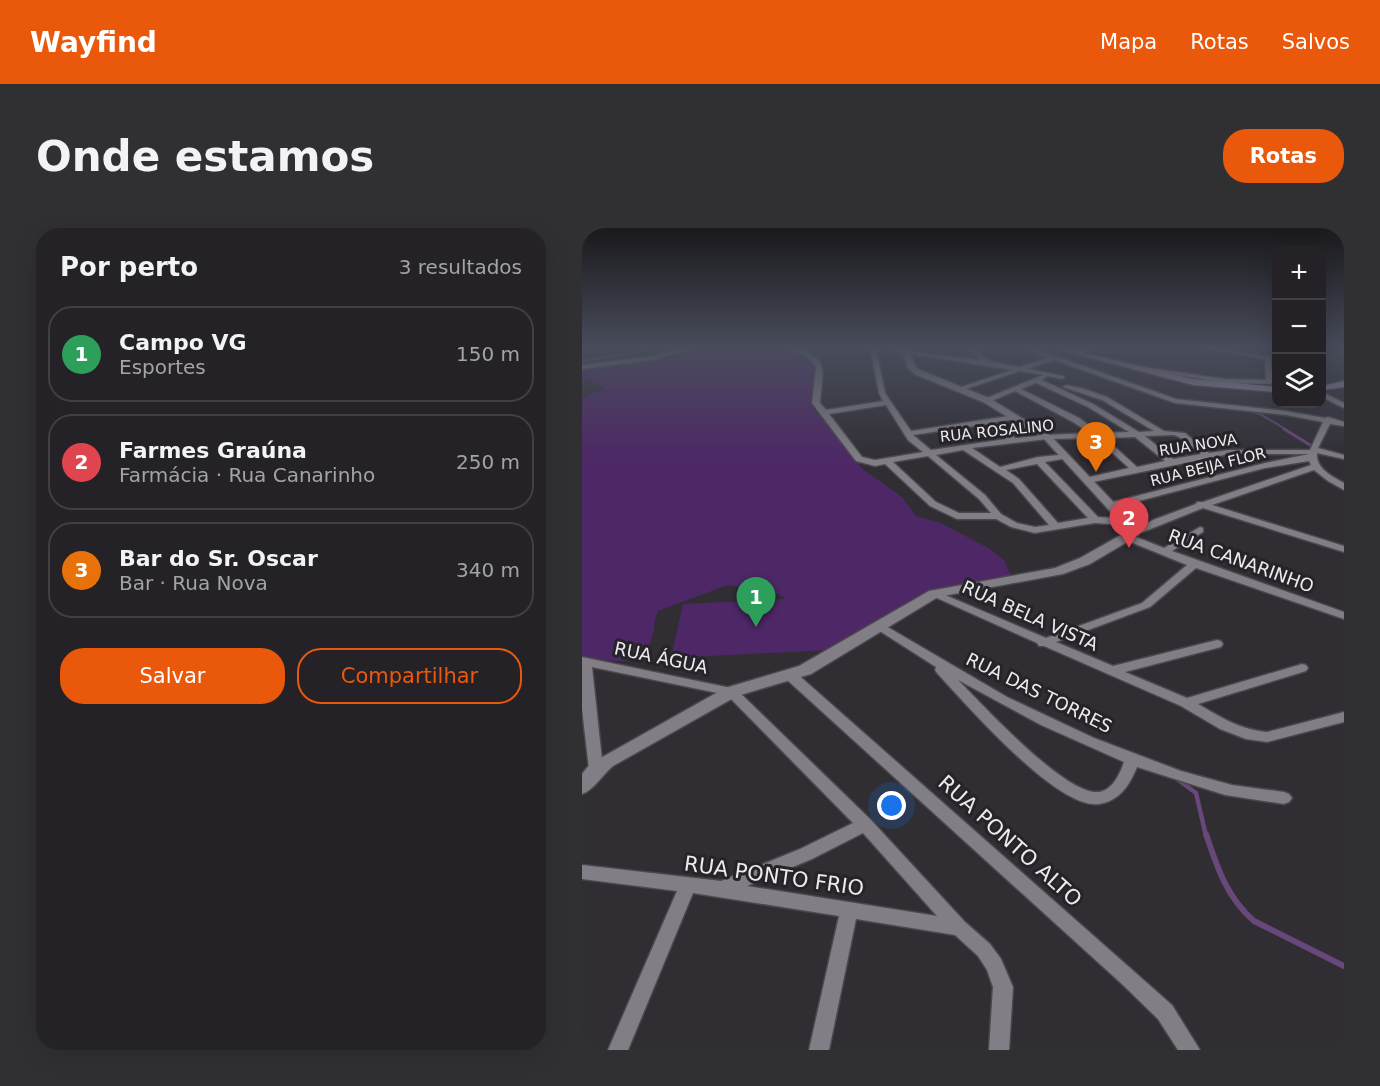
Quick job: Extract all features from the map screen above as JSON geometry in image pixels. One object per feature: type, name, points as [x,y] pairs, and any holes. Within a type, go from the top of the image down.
[{"type":"main road","points":[[1233,386],[1272,390]]},
{"type":"street","points":[[818,386],[816,398],[823,413],[888,402]]},
{"type":"street","points":[[880,386],[908,434],[927,453],[982,496],[998,516],[1024,528],[1035,530],[1095,520],[1129,530]]},
{"type":"street","points":[[953,386],[986,400],[1047,437],[1112,505],[1129,530]]},
{"type":"street","points":[[960,389],[968,386]]},
{"type":"street","points":[[986,400],[1019,386]]},
{"type":"street","points":[[1051,386],[1104,412],[1140,434],[1171,462]]},
{"type":"street","points":[[1139,386],[1175,401],[1342,422]]},
{"type":"street","points":[[1055,388],[1069,387],[1091,393],[1162,434]]},
{"type":"street","points":[[1014,388],[1066,414],[1099,436],[1136,470]]},
{"type":"street","points":[[1326,390],[1343,404]]},
{"type":"street","name":"RUA ROSALINO","points":[[823,413],[859,459],[875,463],[964,447],[1047,437],[1140,434],[1182,435],[1207,455]]},
{"type":"street","points":[[908,434],[1016,417]]},
{"type":"street","points":[[1313,457],[1328,419]]},
{"type":"street","points":[[988,420],[1013,441]]},
{"type":"street","points":[[964,447],[1016,481],[1056,527]]},
{"type":"street","name":"RUA NOVA","points":[[1088,480],[1207,455],[1242,451],[1313,457]]},
{"type":"street","points":[[1000,469],[1065,456]]},
{"type":"street","points":[[1313,457],[1344,487]]},
{"type":"street","points":[[582,787],[596,768],[731,692],[790,675],[821,661],[934,594],[1058,571],[1084,561],[1129,530],[1200,504],[1279,480],[1313,457],[1344,457]]},
{"type":"street","name":"RUA BEIJA FLOR","points":[[1112,505],[1265,466],[1313,457]]},
{"type":"street","points":[[1038,460],[1095,520]]},
{"type":"street","points":[[887,461],[933,504],[949,513],[966,517],[998,516]]},
{"type":"street","points":[[1200,504],[1343,548]]},
{"type":"street","name":"RUA CANARINHO","points":[[1129,530],[1164,552],[1344,616]]},
{"type":"street","points":[[1164,552],[1200,530]]},
{"type":"street","points":[[1043,643],[1146,605],[1195,564]]},
{"type":"street","name":"RUA BELA VISTA","points":[[934,594],[1186,703],[1237,730],[1257,737],[1267,737],[1344,717]]},
{"type":"street","name":"RUA DAS TORRES","points":[[879,626],[929,658],[1050,724],[1132,760],[1227,789],[1284,798]]},
{"type":"street","name":"RUA BELA VISTA","points":[[1111,671],[1217,644]]},
{"type":"street","name":"RUA DAS TORRES","points":[[929,658],[1017,748],[1073,792],[1093,799],[1105,796],[1120,785],[1128,775],[1132,760]]},
{"type":"street","points":[[584,661],[596,768]]},
{"type":"street","name":"RUA ÁGUA","points":[[584,661],[731,692]]},
{"type":"street","points":[[1186,703],[1302,668]]},
{"type":"street","name":"RUA PONTO ALTO","points":[[790,675],[1130,979],[1165,1012],[1190,1050]]},
{"type":"street","points":[[731,692],[865,825],[959,928],[984,950],[994,965],[1003,987],[999,1050]]},
{"type":"street","points":[[721,890],[806,854],[865,825]]},
{"type":"street","name":"RUA PONTO FRIO","points":[[582,872],[688,885],[959,928]]},
{"type":"street","points":[[618,1050],[688,885]]},
{"type":"street","points":[[819,1050],[849,909]]},
{"type":"shaded area","points":[[600,386],[815,386],[812,407],[864,470],[902,497],[916,516],[941,523],[990,549],[1004,560],[1011,576],[936,591],[903,606],[834,648],[832,647],[831,650],[671,658],[683,604],[786,599],[778,594],[728,585],[658,611],[650,643],[637,657],[620,661],[582,658],[582,398],[604,389]]},
{"type":"waterway","points":[[1246,410],[1260,414],[1287,430]]},
{"type":"waterway","points":[[1284,429],[1315,448]]},
{"type":"waterway","points":[[1177,779],[1196,793],[1206,836]]},
{"type":"waterway","points":[[1206,834],[1230,892],[1254,921],[1344,966]]},
{"type":"place","name":"Bar do Sr. Oscar","points":[[1096,472]]},
{"type":"place","name":"Farmes Graúna","points":[[1129,548]]},
{"type":"place","name":"Campo VG","points":[[756,627]]}]
